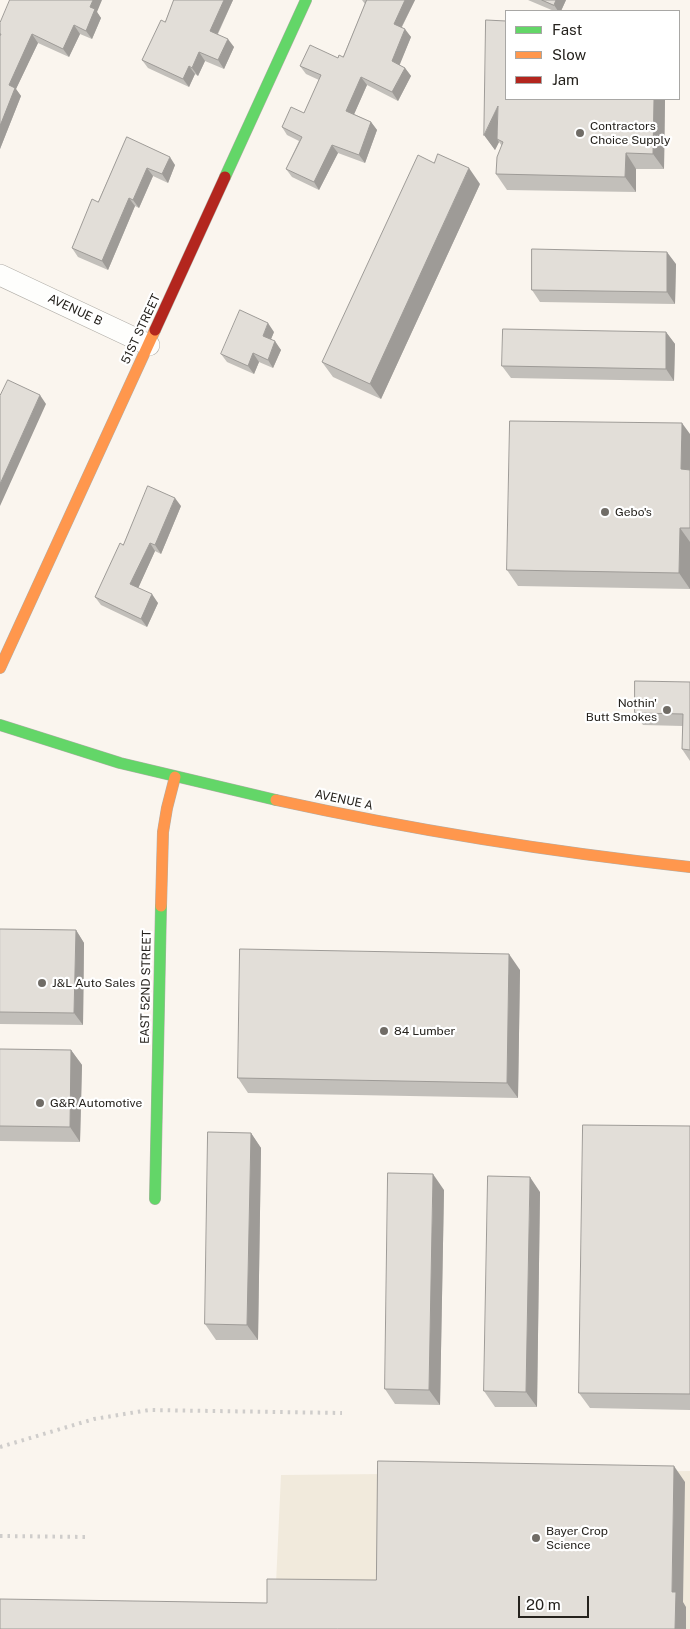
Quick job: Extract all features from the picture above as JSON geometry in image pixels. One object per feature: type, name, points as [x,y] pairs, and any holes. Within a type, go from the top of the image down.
[{"type":"street","name":"51ST STREET","points":[[0,668],[306,0]]},
{"type":"street","name":"AVENUE B","points":[[0,275],[149,345]]},
{"type":"street","name":"AVENUE A","points":[[0,725],[137,768],[415,829],[560,852],[690,866]]},
{"type":"street","name":"EAST 52ND STREET","points":[[155,1199],[163,832],[166,808],[174,777]]},
{"type":"shaded area","name":"Bayer Crop Science","points":[[690,1471],[690,1629],[0,1629],[274,1627],[281,1475]]},
{"type":"building","points":[[10,0],[93,0],[90,7],[95,9],[86,31],[74,25],[63,49],[32,34],[9,85],[15,88],[0,126],[0,23]]},
{"type":"building","points":[[174,0],[224,0],[210,31],[228,39],[218,60],[199,52],[192,68],[189,66],[183,79],[142,60],[161,20],[165,22]]},
{"type":"building","points":[[367,0],[405,0],[394,24],[405,29],[392,61],[405,68],[392,92],[361,77],[346,111],[371,122],[359,155],[332,145],[314,182],[286,169],[302,137],[282,127],[291,107],[304,113],[321,75],[300,66],[310,45],[338,58],[339,55],[343,57]]},
{"type":"building","points":[[542,0],[556,0],[554,5]]},
{"type":"building","name":"Contractors Choice Supply","points":[[486,20],[505,21],[505,100],[654,100],[653,154],[626,153],[625,177],[496,174],[497,157],[503,142],[497,139],[498,106],[484,135]]},
{"type":"building","points":[[127,137],[170,157],[162,174],[147,168],[133,200],[129,198],[102,261],[72,248],[92,199],[98,202]]},
{"type":"building","points":[[438,154],[469,168],[370,384],[322,362],[418,155],[434,163]]},
{"type":"building","points":[[532,249],[667,252],[667,292],[532,290]]},
{"type":"building","points":[[240,310],[268,323],[263,336],[275,341],[268,360],[253,353],[248,366],[221,354]]},
{"type":"building","points":[[503,329],[666,332],[666,369],[502,366]]},
{"type":"building","points":[[8,380],[40,395],[0,484],[0,396]]},
{"type":"building","name":"Gebo's","points":[[510,421],[682,423],[681,469],[690,470],[690,528],[680,528],[679,573],[507,570]]},
{"type":"building","points":[[148,486],[175,498],[155,545],[150,543],[130,584],[152,594],[141,619],[95,597],[120,543],[123,545]]},
{"type":"building","points":[[635,681],[690,682],[690,750],[682,749],[683,714],[635,713]]},
{"type":"building","name":"J&L Auto Sales","points":[[0,929],[76,930],[74,1013],[0,1012]]},
{"type":"building","name":"84 Lumber","points":[[240,949],[509,954],[507,1083],[238,1078]]},
{"type":"building","name":"G&R Automotive","points":[[0,1049],[71,1050],[70,1127],[0,1126]]},
{"type":"building","points":[[583,1125],[690,1126],[690,1394],[579,1393]]},
{"type":"building","points":[[208,1132],[251,1133],[247,1325],[205,1324]]},
{"type":"building","points":[[388,1173],[433,1174],[429,1390],[385,1389]]},
{"type":"building","points":[[488,1176],[530,1177],[526,1392],[484,1391]]},
{"type":"building","name":"Bayer Crop Science","points":[[378,1461],[674,1466],[672,1592],[676,1592],[675,1629],[0,1629],[0,1599],[267,1603],[267,1579],[376,1580]]},
{"type":"railway","points":[[0,1447],[94,1419],[149,1410],[342,1413]]},
{"type":"railway","points":[[0,1536],[88,1537]]},
{"type":"traffic: fast","points":[[225,177],[306,0]]},
{"type":"traffic: fast","points":[[0,725],[120,763],[276,800]]},
{"type":"traffic: fast","points":[[155,1199],[161,906]]},
{"type":"traffic: slow","points":[[0,668],[155,330]]},
{"type":"traffic: slow","points":[[161,906],[163,832],[175,777]]},
{"type":"traffic: slow","points":[[276,800],[482,839],[690,867]]},
{"type":"traffic: jam","points":[[155,330],[225,177]]},
{"type":"place","name":"Contractors Choice Supply","points":[[580,133]]},
{"type":"place","name":"Gebo's","points":[[605,512]]},
{"type":"place","name":"Nothin' Butt Smokes","points":[[667,710]]},
{"type":"place","name":"J&L Auto Sales","points":[[42,983]]},
{"type":"place","name":"84 Lumber","points":[[384,1031]]},
{"type":"place","name":"G&R Automotive","points":[[40,1103]]},
{"type":"place","name":"Bayer Crop Science","points":[[536,1538]]}]
